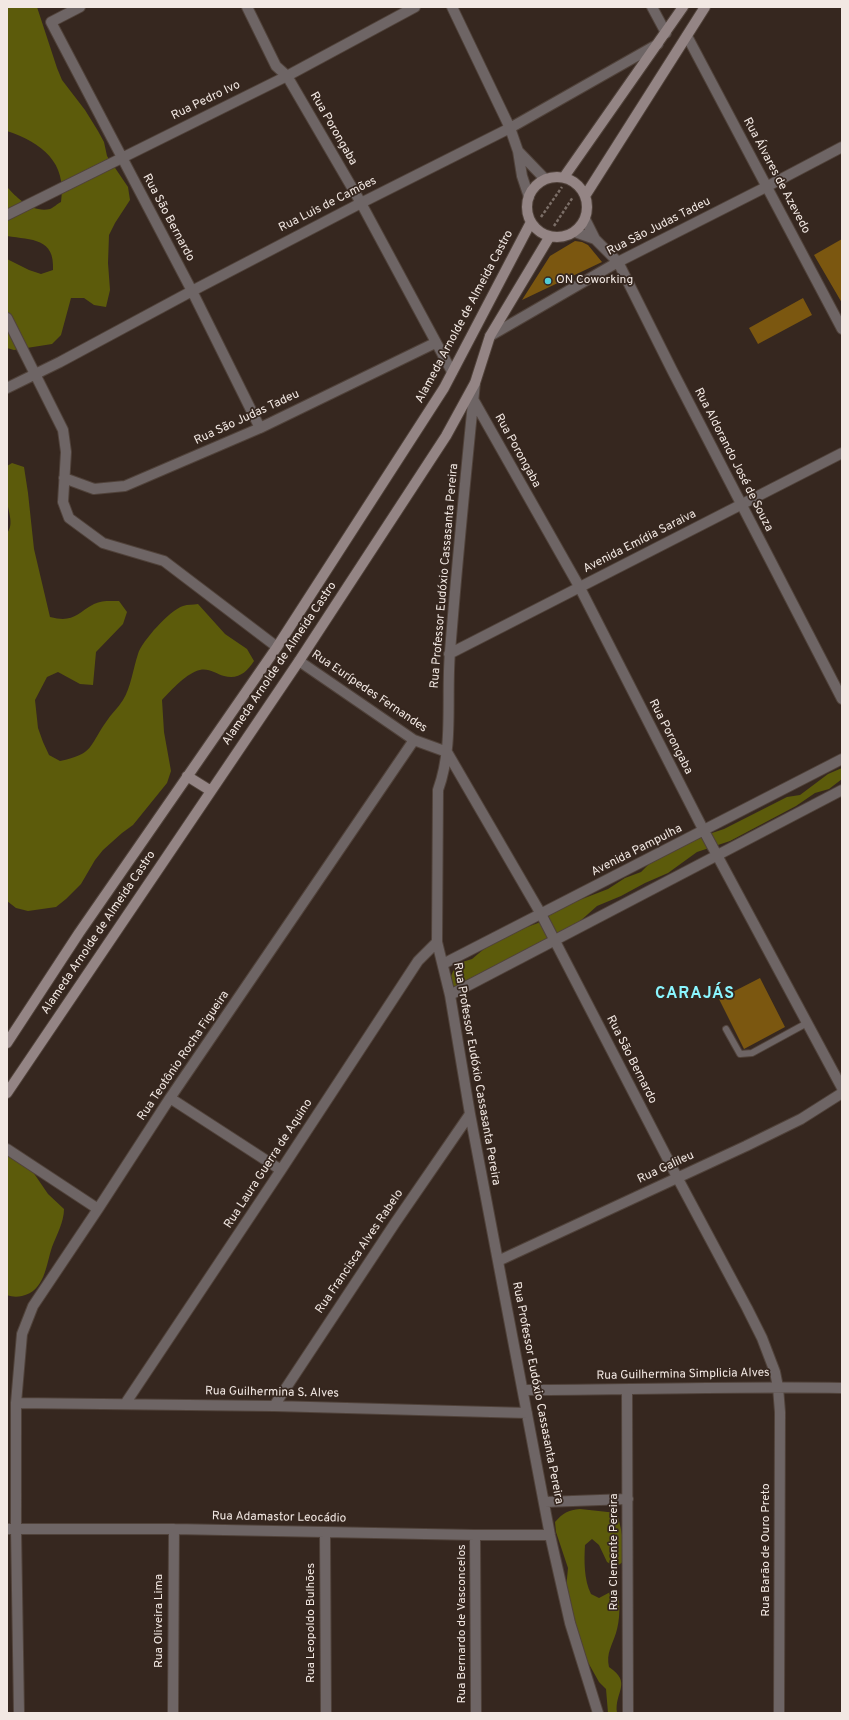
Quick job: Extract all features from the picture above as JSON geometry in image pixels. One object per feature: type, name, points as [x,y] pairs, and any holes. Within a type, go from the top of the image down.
[{"type":"main road","points":[[564,177],[683,7]]},
{"type":"main road","points":[[585,196],[705,7]]},
{"type":"main road","points":[[564,177],[573,181],[580,187],[585,196],[587,206],[585,219],[582,225],[574,232],[565,236],[555,238],[545,235],[537,230],[531,222],[527,212],[529,197],[536,185],[545,179],[564,177]]},
{"type":"main road","name":"Alameda Arnolde de Almeida Castro","points":[[7,1043],[79,932],[277,647],[444,388],[531,222]]},
{"type":"main road","name":"Alameda Arnolde de Almeida Castro","points":[[7,1093],[299,661],[446,436],[475,383],[490,336],[550,236]]},
{"type":"main road","points":[[187,776],[211,791]]},
{"type":"street","name":"Rua São Bernardo","points":[[80,7],[50,22],[192,291],[260,428]]},
{"type":"street","name":"Rua Porongaba","points":[[247,7],[276,66],[287,76],[361,203],[435,343],[452,372]]},
{"type":"street","name":"Rua Pedro Ivo","points":[[7,215],[287,76],[415,7]]},
{"type":"street","points":[[452,7],[510,128],[518,151],[522,176],[529,197]]},
{"type":"street","points":[[652,7],[666,33]]},
{"type":"street","name":"Rua Álvares de Azevedo","points":[[686,36],[842,329]]},
{"type":"street","name":"Rua Luis de Camões","points":[[7,388],[361,203],[510,128],[659,43]]},
{"type":"street","name":"Rua São Judas Tadeu","points":[[490,336],[618,262],[842,147]]},
{"type":"street","points":[[518,151],[545,179]]},
{"type":"street","name":"Rua Aldorando José de Souza","points":[[585,219],[595,239],[618,262],[672,370],[842,699]]},
{"type":"street","name":"Rua Aldorando José de Souza","points":[[574,232],[595,239]]},
{"type":"street","points":[[7,318],[63,430],[66,452],[62,502],[69,518],[104,543],[164,561],[277,647]]},
{"type":"street","name":"Rua São Judas Tadeu","points":[[64,478],[94,489],[125,486],[260,428],[435,343]]},
{"type":"street","name":"Rua Professor Eudóxio Cassasanta Pereira","points":[[475,383],[449,654],[447,752],[442,779],[438,790],[437,942],[450,995],[470,1114],[524,1390],[550,1535],[570,1623],[598,1713]]},
{"type":"street","name":"Rua Porongaba","points":[[473,400],[580,588],[704,831],[842,1088]]},
{"type":"street","name":"Avenida Emídia Saraiva","points":[[449,654],[842,453]]},
{"type":"street","name":"Rua Eurípedes Fernandes","points":[[299,661],[414,740],[447,752]]},
{"type":"street","name":"Rua Teotônio Rocha Figueira","points":[[19,1713],[11,1529],[16,1403],[22,1334],[27,1320],[33,1306],[98,1210],[170,1098],[414,740]]},
{"type":"street","name":"Rua São Bernardo","points":[[447,752],[541,914],[762,1338],[775,1372],[778,1387]]},
{"type":"street","name":"Avenida Pampulha","points":[[443,964],[842,759]]},
{"type":"street","points":[[450,995],[554,939],[842,790]]},
{"type":"street","name":"Rua Laura Guerra de Aquino","points":[[125,1404],[418,961],[437,942]]},
{"type":"street","name":"Rua Galileu","points":[[498,1261],[802,1119],[842,1093]]},
{"type":"street","points":[[170,1098],[281,1170]]},
{"type":"street","name":"Rua Francisca Alves Rabelo","points":[[274,1406],[391,1229],[470,1114]]},
{"type":"street","points":[[7,1148],[98,1210]]},
{"type":"street","name":"Rua Guilhermina Simplicia Alves","points":[[524,1390],[627,1390],[778,1387],[842,1388]]},
{"type":"street","name":"Rua Barão de Ouro Preto","points":[[778,1387],[781,1470],[779,1713]]},
{"type":"street","name":"Rua Clemente Pereira","points":[[627,1390],[628,1713]]},
{"type":"street","name":"Rua Guilhermina S. Alves","points":[[16,1403],[274,1406],[527,1413]]},
{"type":"street","points":[[545,1502],[628,1499]]},
{"type":"street","name":"Rua Adamastor Leocádio","points":[[11,1529],[174,1529],[550,1535]]},
{"type":"street","name":"Rua Oliveira Lima","points":[[173,1713],[174,1529]]},
{"type":"street","name":"Rua Leopoldo Bulhões","points":[[325,1532],[326,1713]]},
{"type":"street","name":"Rua Bernardo de Vasconcelos","points":[[475,1535],[476,1713]]},
{"type":"lane","points":[[726,1029],[740,1054],[752,1053],[807,1023]]},
{"type":"shaded area","points":[[7,7],[37,7],[62,80],[85,110],[98,131],[104,142],[107,156],[128,187],[130,200],[109,235],[108,263],[110,290],[106,307],[94,305],[84,298],[71,298],[61,335],[52,344],[14,350],[7,348],[7,259],[41,274],[53,270],[53,260],[46,246],[40,242],[25,238],[7,236],[7,187],[15,196],[26,204],[43,210],[50,209],[61,202],[62,188],[56,165],[49,156],[41,148],[31,142],[7,131]]},
{"type":"shaded area","points":[[12,463],[24,467],[34,549],[50,617],[58,619],[69,618],[94,604],[106,601],[119,601],[127,612],[123,624],[96,652],[93,685],[80,684],[58,672],[47,677],[35,700],[38,728],[49,755],[60,761],[79,755],[89,748],[126,695],[141,648],[157,627],[171,613],[183,606],[198,604],[225,634],[247,649],[254,661],[245,672],[234,677],[224,676],[206,670],[195,671],[170,691],[162,700],[164,732],[171,771],[167,783],[133,825],[103,850],[95,860],[81,884],[66,899],[56,907],[28,911],[16,908],[7,901],[7,533],[11,521],[7,503],[7,466]]},
{"type":"shaded area","points":[[842,768],[842,779],[829,789],[815,793],[796,806],[730,841],[697,852],[668,873],[597,906],[578,923],[566,931],[546,939],[458,987],[450,986],[449,981],[456,964],[472,959],[497,938],[538,923],[556,909],[608,889],[625,878],[641,872],[650,863],[685,842],[724,829],[787,797],[800,795],[828,774]]},
{"type":"shaded area","points":[[7,1154],[33,1172],[48,1194],[64,1209],[62,1223],[40,1283],[36,1289],[30,1293],[18,1297],[7,1295]]},
{"type":"shaded area","points":[[580,1509],[617,1513],[622,1537],[624,1561],[616,1567],[607,1562],[599,1545],[592,1539],[585,1545],[586,1577],[591,1594],[599,1598],[616,1589],[618,1594],[618,1622],[608,1658],[609,1667],[620,1678],[621,1683],[617,1713],[608,1713],[606,1689],[599,1682],[580,1648],[566,1589],[568,1568],[556,1532],[555,1522],[566,1512]]},
{"type":"building","points":[[842,239],[842,303],[814,255]]},
{"type":"building","name":"ON Coworking","points":[[575,241],[588,245],[602,262],[522,300],[550,256]]},
{"type":"building","points":[[803,298],[812,315],[758,344],[749,328]]},
{"type":"building","points":[[760,978],[785,1027],[744,1049],[719,999]]},
{"type":"place","name":"ON Coworking","points":[[548,281]]},
{"type":"district","name":"CARAJÁS","points":[[695,995]]}]
